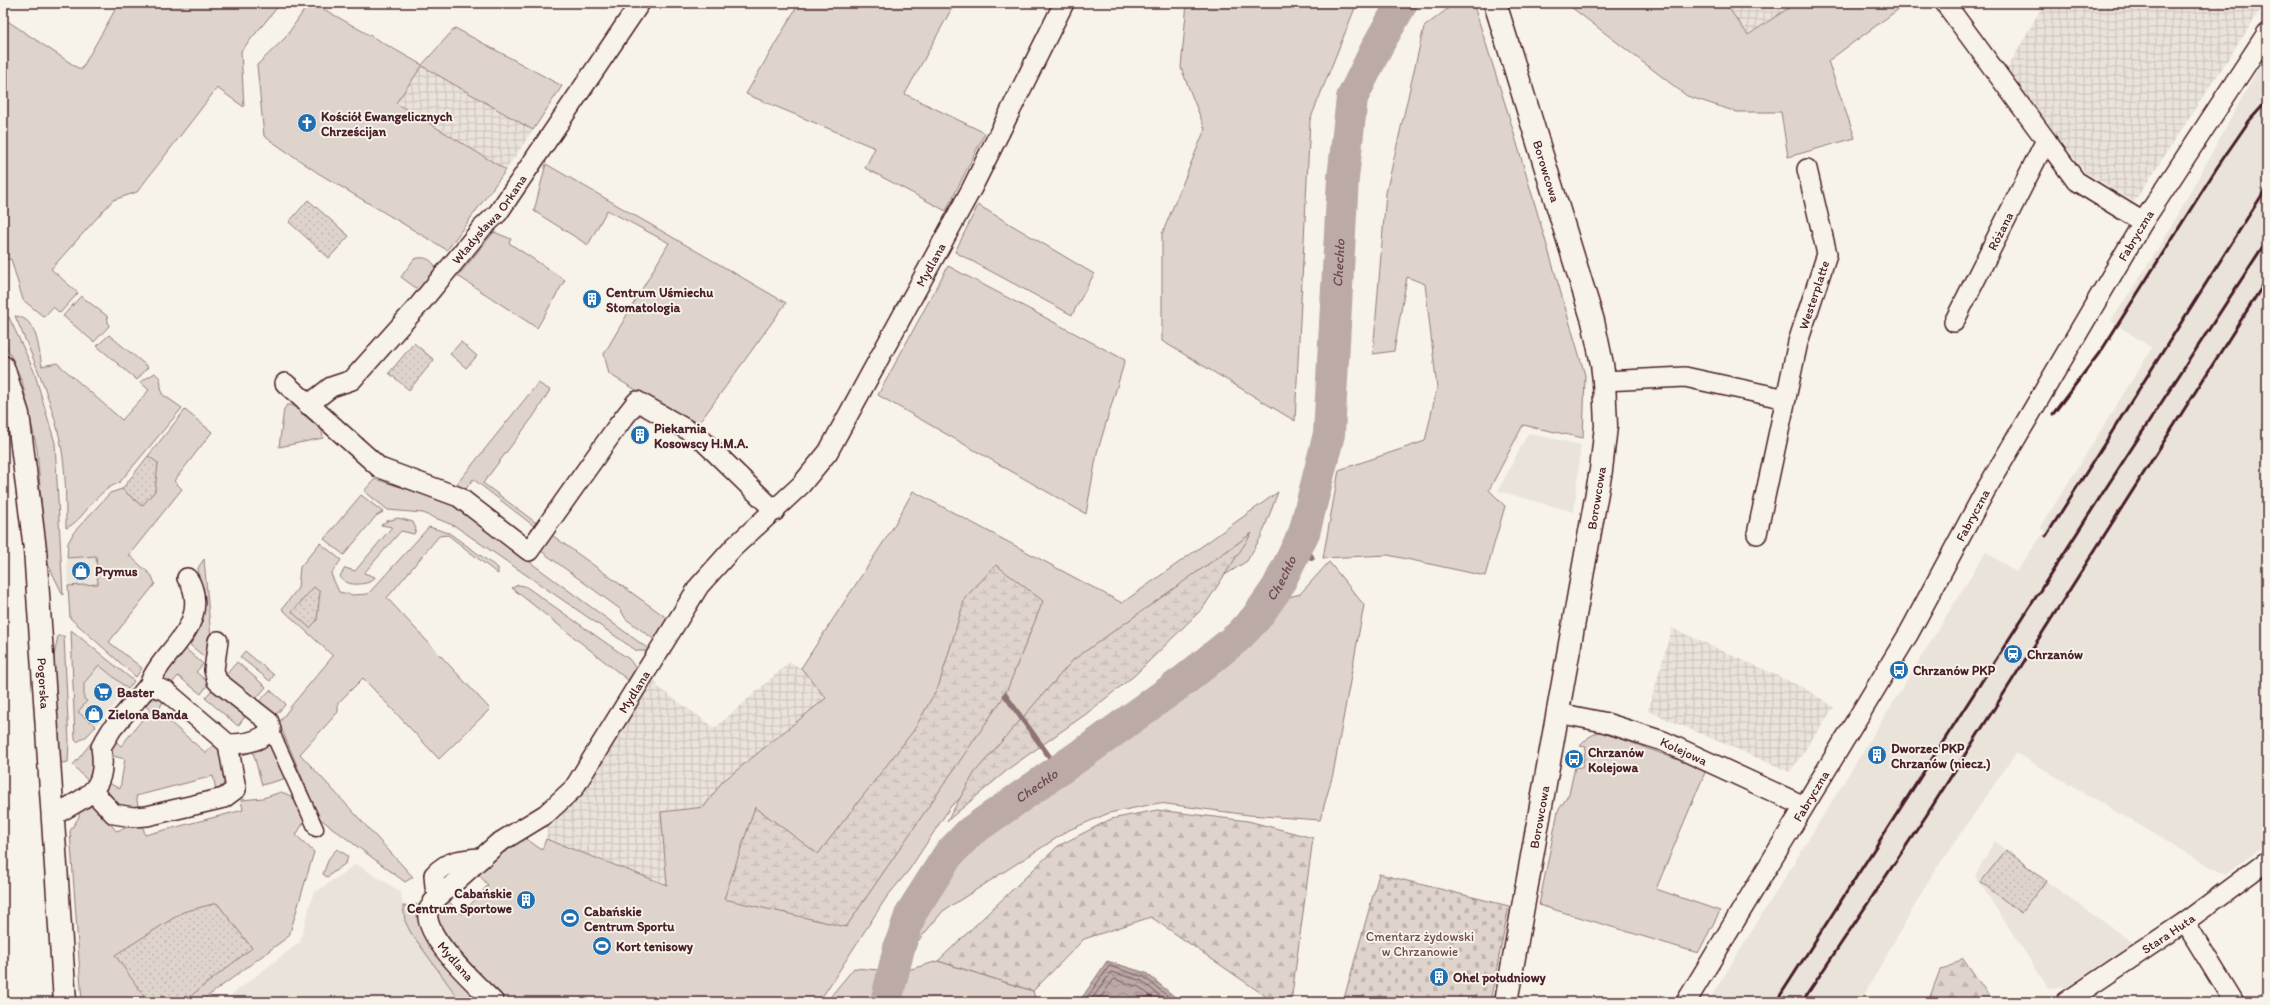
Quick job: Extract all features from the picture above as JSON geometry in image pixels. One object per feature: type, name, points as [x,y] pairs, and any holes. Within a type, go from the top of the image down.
[{"type":"street","name":"Władysława Orkana","points":[[308,405],[331,387],[352,380],[419,305],[482,228],[498,213],[640,3]]},
{"type":"street","name":"Mydlana","points":[[494,1002],[443,950],[431,930],[428,911],[440,895],[435,887],[434,875],[441,867],[458,860],[482,858],[496,844],[546,814],[574,788],[699,586],[734,547],[775,511],[801,485],[828,452],[972,188],[1064,3]]},
{"type":"street","name":"Borowcowa","points":[[1495,3],[1593,320],[1602,364],[1606,426],[1601,470],[1506,1002]]},
{"type":"street","points":[[1945,3],[2076,182],[2143,222]]},
{"type":"street","name":"Fabryczna","points":[[1686,1002],[1909,633],[1984,493],[2143,222],[2267,34]]},
{"type":"street","name":"Różana","points":[[1954,322],[2046,140]]},
{"type":"street","name":"Westerplatte","points":[[1757,534],[1798,342],[1827,254],[1807,169]]},
{"type":"street","name":"Pogorska","points":[[3,367],[7,394],[18,414],[25,457],[35,549],[66,1002]]},
{"type":"street","points":[[1604,381],[1685,377],[1786,398]]},
{"type":"street","points":[[285,383],[380,468],[459,497],[529,551],[616,428],[637,401],[698,436],[775,511]]},
{"type":"street","points":[[53,816],[93,792],[100,782],[103,762],[101,748],[106,737],[149,685],[152,676],[180,640],[194,615],[196,607],[191,582],[187,578]]},
{"type":"street","points":[[218,641],[214,670],[217,681],[269,722],[271,730],[316,829]]},
{"type":"street","points":[[93,792],[114,814],[123,817],[147,816],[224,798],[236,789],[228,744],[166,691],[149,685]]},
{"type":"street","name":"Kolejowa","points":[[1558,714],[1603,722],[1663,741],[1804,806]]},
{"type":"street","points":[[228,744],[242,744],[256,740],[265,736],[271,730]]},
{"type":"street","name":"Stara Huta","points":[[2066,1002],[2185,922],[2267,861]]},
{"type":"street","points":[[2185,922],[2234,1002]]},
{"type":"shaded area","points":[[1725,3],[1796,3],[1747,35]]},
{"type":"shaded area","points":[[2044,3],[2265,3],[2134,202],[2085,172],[2006,71]]},
{"type":"shaded area","points":[[2267,56],[2267,843],[2225,875],[2016,753],[1932,875],[1860,1002],[1708,1002],[1986,552],[2016,572],[2045,531],[2040,528],[2152,348],[2111,321],[2161,245],[2259,67]]},
{"type":"shaded area","points":[[422,65],[533,130],[506,170],[396,102]]},
{"type":"shaded area","points":[[1528,433],[1581,445],[1574,512],[1498,491]]},
{"type":"shaded area","points":[[96,556],[98,584],[68,586],[67,558]]},
{"type":"shaded area","points":[[1672,628],[1804,688],[1834,707],[1790,772],[1648,711]]},
{"type":"shaded area","points":[[790,662],[801,668],[826,698],[722,782],[704,807],[661,812],[667,886],[546,839],[548,824],[579,791],[653,674],[658,687],[715,728]]},
{"type":"shaded area","points":[[99,665],[128,689],[96,726],[78,712],[87,701],[84,699],[84,683]]},
{"type":"shaded area","points":[[1994,841],[2046,881],[2133,943],[2067,987],[2049,989],[1975,876]]},
{"type":"shaded area","points":[[356,864],[401,892],[405,921],[461,1002],[222,1002],[300,942],[313,894]]},
{"type":"green space","points":[[119,3],[281,3],[241,51],[244,107],[217,88],[137,192],[113,200],[51,269],[78,293],[60,313],[53,307],[44,317],[23,300],[11,259],[3,260],[3,18],[81,70]]},
{"type":"green space","points":[[309,3],[313,3],[422,65],[455,28],[562,86],[533,130],[422,66],[396,103],[506,170],[447,250],[318,173],[264,136],[257,65],[285,38]]},
{"type":"green space","points":[[799,3],[947,3],[952,8],[905,94],[985,133],[946,211],[865,168],[875,148],[746,94]]},
{"type":"green space","points":[[1187,3],[1357,3],[1310,120],[1295,421],[1162,341],[1162,234],[1205,129],[1181,68]]},
{"type":"green space","points":[[1455,3],[1473,3],[1508,113],[1585,375],[1583,438],[1523,425],[1489,490],[1505,506],[1485,576],[1388,555],[1323,558],[1339,470],[1425,441],[1437,388],[1425,284],[1407,277],[1394,351],[1373,354],[1386,193],[1424,27]]},
{"type":"green space","points":[[1589,3],[1725,3],[1748,35],[1796,3],[1907,3],[1828,61],[1855,138],[1788,157],[1781,112],[1737,112],[1687,96],[1571,7]]},
{"type":"green space","points":[[546,164],[786,303],[697,426],[609,374],[604,354],[669,243],[607,210],[588,245],[534,211]]},
{"type":"green space","points":[[308,200],[349,236],[329,258],[289,222]]},
{"type":"green space","points":[[978,205],[1094,274],[1072,315],[955,252]]},
{"type":"green space","points":[[494,232],[511,239],[509,243],[565,280],[537,328],[458,276]]},
{"type":"green space","points":[[425,258],[434,264],[438,274],[424,294],[401,277],[414,259]]},
{"type":"green space","points":[[948,266],[1125,360],[1097,453],[1086,514],[878,395]]},
{"type":"green space","points":[[81,296],[107,316],[109,326],[94,342],[63,316]]},
{"type":"green space","points":[[15,316],[23,318],[33,328],[38,343],[42,366],[57,363],[122,420],[149,390],[140,382],[155,373],[160,378],[162,394],[182,408],[119,483],[103,492],[78,519],[66,528],[66,491],[61,443],[44,387]]},
{"type":"green space","points":[[9,317],[34,371],[55,443],[63,595],[46,560],[37,449],[22,381],[3,338],[3,321]]},
{"type":"green space","points":[[109,335],[148,367],[137,380],[97,346]]},
{"type":"green space","points":[[461,342],[477,356],[466,368],[450,354]]},
{"type":"green space","points":[[414,343],[434,360],[409,390],[389,373]]},
{"type":"green space","points":[[538,383],[550,390],[533,417],[483,483],[543,528],[523,540],[534,526],[473,479],[465,490],[456,485]]},
{"type":"green space","points":[[287,405],[292,405],[322,430],[323,438],[279,447],[284,409]]},
{"type":"green space","points":[[185,410],[212,432],[174,481],[182,489],[129,555],[152,576],[155,584],[109,642],[142,668],[136,677],[70,618],[68,586],[98,584],[96,556],[67,558],[68,543],[74,532],[110,493],[122,489],[142,506],[158,464],[148,456]]},
{"type":"green space","points":[[148,456],[158,463],[155,491],[142,506],[122,489]]},
{"type":"green space","points":[[375,479],[433,497],[452,505],[651,651],[637,651],[455,526],[423,513],[388,510],[364,491]]},
{"type":"green space","points":[[913,491],[1122,603],[1278,492],[1261,537],[1247,561],[1198,592],[1002,765],[951,806],[909,870],[886,898],[819,1002],[461,1002],[411,933],[405,921],[403,906],[423,904],[445,898],[462,914],[488,885],[479,875],[479,869],[521,835],[542,850],[546,839],[667,885],[661,812],[704,807],[722,782],[826,698],[801,668],[892,529]]},
{"type":"green space","points":[[361,495],[383,512],[376,516],[344,555],[324,539]]},
{"type":"green space","points":[[398,518],[413,522],[416,529],[414,534],[401,531],[364,573],[375,577],[372,581],[354,584],[342,580],[340,576],[345,568],[355,571],[392,527],[381,525],[387,521]]},
{"type":"green space","points":[[429,527],[449,533],[498,568],[498,574],[448,535],[439,536],[387,598],[490,709],[439,759],[363,678],[338,703],[338,712],[300,754],[413,877],[405,882],[319,818],[279,723],[333,656],[282,609],[298,588],[300,567],[320,543],[341,560],[331,574],[339,592],[353,595],[368,594]]},
{"type":"green space","points":[[549,533],[671,621],[659,643],[626,619],[620,609],[537,548]]},
{"type":"green space","points":[[1252,533],[1203,608],[1135,675],[1086,714],[1011,767],[947,821],[975,772],[1073,660]]},
{"type":"green space","points":[[204,559],[212,649],[206,658],[184,640],[202,606],[198,568]]},
{"type":"green space","points":[[1329,562],[1364,605],[1333,774],[1320,820],[1249,815],[1159,803],[1109,813],[1069,830],[943,911],[913,947],[915,926],[950,863],[1004,815],[1166,705],[1258,624],[1277,594],[1289,597],[1300,594]]},
{"type":"green space","points":[[996,565],[1043,601],[1005,695],[846,927],[724,899],[755,807],[818,854],[914,730],[939,685],[965,598]]},
{"type":"green space","points":[[518,585],[525,586],[629,659],[634,665],[636,671],[633,684],[512,588]]},
{"type":"green space","points":[[314,587],[320,592],[317,620],[310,628],[292,612]]},
{"type":"green space","points":[[71,630],[134,681],[128,689],[99,665],[84,683],[84,699],[87,701],[78,712],[96,726],[87,736],[77,742],[75,740]]},
{"type":"green space","points":[[58,636],[64,636],[69,742],[68,762],[57,764],[51,670]]},
{"type":"green space","points":[[180,644],[203,664],[196,672],[209,683],[201,694],[178,676],[170,686],[164,680],[161,671]]},
{"type":"green space","points":[[245,651],[274,675],[270,681],[240,657]]},
{"type":"green space","points":[[237,662],[266,687],[253,702],[224,677]]},
{"type":"green space","points":[[215,686],[247,714],[238,726],[205,698]]},
{"type":"green space","points":[[270,690],[286,704],[274,717],[257,704]]},
{"type":"green space","points":[[158,698],[163,701],[158,712],[206,753],[216,742],[225,768],[225,781],[222,786],[216,790],[213,776],[136,796],[139,809],[129,811],[116,802],[106,789],[107,782],[120,789],[125,759],[113,756],[111,744],[114,740],[121,746],[150,710],[143,704],[149,700]]},
{"type":"green space","points":[[1600,731],[1706,770],[1656,889],[1720,911],[1698,953],[1539,905],[1558,811],[1569,794],[1575,767],[1582,768],[1586,747],[1580,746],[1589,737]]},
{"type":"green space","points":[[92,742],[96,761],[89,782],[73,765]]},
{"type":"green space","points":[[271,743],[287,778],[262,785],[253,752],[239,756],[238,752]]},
{"type":"green space","points":[[281,792],[296,798],[306,819],[296,835],[314,852],[289,936],[200,1002],[82,1002],[70,831],[79,817],[79,810],[97,806],[116,831],[142,823],[145,835],[243,810],[241,800],[263,798]]},
{"type":"green space","points":[[1157,810],[1248,821],[1313,838],[1291,1002],[1274,1002],[1151,917],[1084,939],[1033,991],[938,961],[1058,846],[1111,819]]},
{"type":"green space","points":[[337,849],[348,856],[346,863],[327,877],[323,874],[329,858]]},
{"type":"green space","points":[[2006,850],[2046,881],[2021,913],[1981,882]]},
{"type":"green space","name":"Cmentarz żydowski w Chrzanowie","points":[[1379,874],[1509,906],[1490,1002],[1343,1002]]},
{"type":"green space","points":[[217,903],[252,948],[183,1002],[148,1002],[115,955],[183,912]]},
{"type":"green space","points":[[1963,958],[1993,1002],[1928,1002],[1940,970],[1948,968]]},
{"type":"green space","points":[[938,961],[1033,991],[1036,1002],[893,1002],[898,973]]},
{"type":"green space","points":[[854,968],[879,970],[873,1002],[826,1002]]},
{"type":"water","points":[[1107,961],[1146,973],[1181,1002],[1079,1002]]},
{"type":"waterway","name":"Chechło","points":[[886,1002],[899,948],[911,913],[948,855],[970,832],[1186,679],[1239,636],[1256,618],[1277,588],[1304,533],[1329,434],[1343,178],[1352,98],[1378,45],[1402,3]]},
{"type":"waterway","points":[[1301,540],[1312,558]]},
{"type":"waterway","points":[[1282,576],[1292,585]]},
{"type":"waterway","points":[[1005,695],[1059,770]]},
{"type":"railway","points":[[2053,414],[2103,348],[2218,166],[2249,121],[2267,101]]},
{"type":"railway","points":[[2046,536],[2267,187]]},
{"type":"railway","points":[[1776,1002],[2267,240]]},
{"type":"railway","points":[[1802,1002],[1926,816],[2267,279]]},
{"type":"place","name":"Kościół Ewangelicznych Chrześcijan","points":[[307,123]]},
{"type":"place","name":"Centrum Uśmiechu Stomatologia","points":[[592,299]]},
{"type":"place","name":"Piekarnia Kosowscy H.M.A.","points":[[640,435]]},
{"type":"place","name":"Prymus","points":[[81,571]]},
{"type":"place","name":"Chrzanów","points":[[2013,654]]},
{"type":"place","name":"Chrzanów PKP","points":[[1899,670]]},
{"type":"place","name":"Baster","points":[[103,692]]},
{"type":"place","name":"Zielona Banda","points":[[94,714]]},
{"type":"place","name":"Dworzec PKP Chrzanów (niecz.)","points":[[1877,755]]},
{"type":"place","name":"Chrzanów Kolejowa","points":[[1574,759]]},
{"type":"place","name":"Cabańskie Centrum Sportowe","points":[[526,900]]},
{"type":"place","name":"Cabańskie Centrum Sportu","points":[[570,918]]},
{"type":"place","name":"Kort tenisowy","points":[[602,946]]},
{"type":"place","name":"Ohel południowy","points":[[1439,977]]}]
